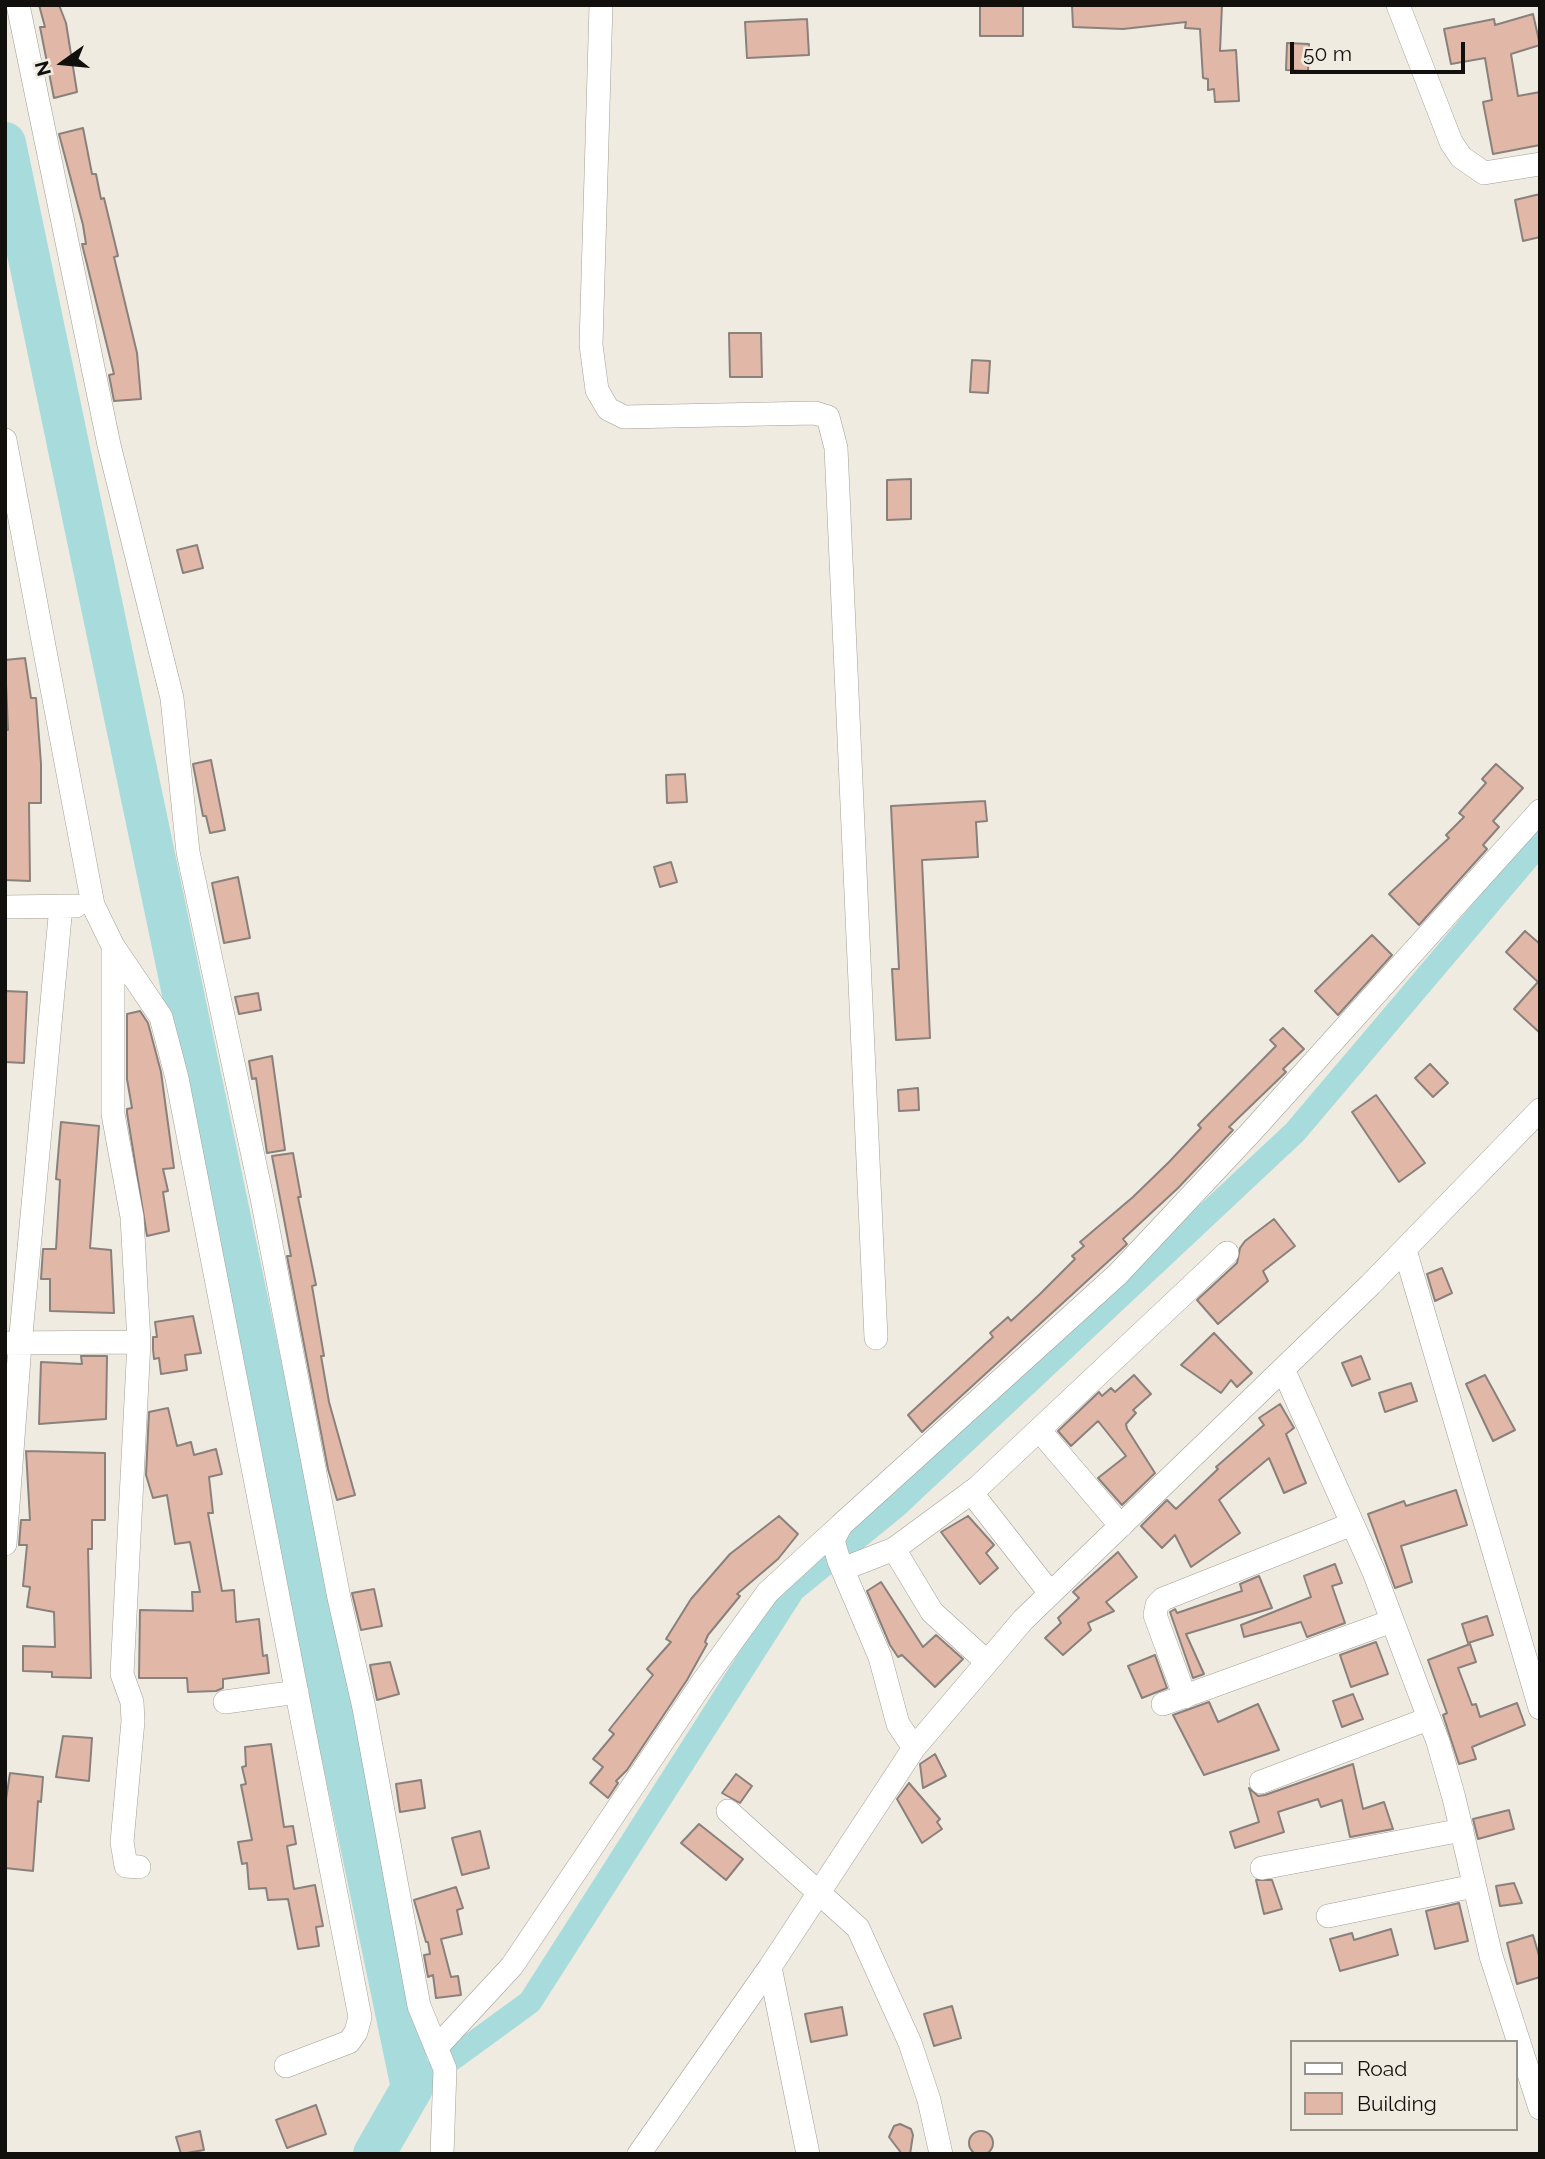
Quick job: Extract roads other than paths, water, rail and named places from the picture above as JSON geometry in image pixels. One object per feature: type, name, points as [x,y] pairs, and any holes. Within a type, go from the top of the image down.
[{"type":"street","points":[[18,5],[109,445],[172,698],[188,852],[262,1198],[339,1598],[364,1708],[419,2006],[440,2059],[442,2154]]},
{"type":"street","points":[[601,5],[592,345],[597,390],[608,409],[624,417],[815,413],[828,418],[836,448],[876,1338]]},
{"type":"street","points":[[1398,5],[1451,142],[1461,157],[1484,173],[1540,164]]},
{"type":"street","points":[[5,441],[93,905],[113,946],[161,1017],[177,1078],[360,2017],[349,2042],[286,2066]]},
{"type":"street","points":[[440,2059],[512,1965],[704,1680],[768,1592],[839,1549],[1118,1275],[1280,1100],[1540,811]]},
{"type":"street","points":[[5,907],[93,905]]},
{"type":"street","points":[[5,1544],[13,1344],[61,906]]},
{"type":"street","points":[[113,946],[113,1114],[132,1217],[139,1342],[122,1674],[132,1702],[133,1721],[123,1859],[126,1866],[139,1867]]},
{"type":"street","points":[[639,2154],[770,1967],[914,1748],[987,1662],[1050,1593],[1405,1250],[1540,1110]]},
{"type":"street","points":[[1405,1250],[1540,1708]]},
{"type":"street","points":[[839,1549],[894,1549],[971,1492],[1227,1253]]},
{"type":"street","points":[[13,1344],[139,1342]]},
{"type":"street","points":[[1283,1369],[1352,1524],[1429,1718],[1462,1830],[1491,1956],[1540,2108]]},
{"type":"street","points":[[1039,1430],[1121,1526]]},
{"type":"street","points":[[971,1492],[1050,1593]]},
{"type":"street","points":[[1352,1524],[1163,1600],[1157,1605],[1156,1615],[1174,1700],[1392,1620]]},
{"type":"street","points":[[839,1549],[880,1657],[898,1724],[914,1748]]},
{"type":"street","points":[[894,1549],[932,1612],[987,1662]]},
{"type":"street","points":[[225,1702],[297,1692]]},
{"type":"street","points":[[1261,1782],[1429,1718]]},
{"type":"street","points":[[728,1811],[858,1928],[910,2043],[929,2100],[941,2154]]},
{"type":"street","points":[[1262,1868],[1462,1830]]},
{"type":"street","points":[[1328,1916],[1474,1886]]},
{"type":"street","points":[[770,1967],[808,2154]]},
{"type":"waterway","points":[[5,143],[412,2088],[374,2154]]},
{"type":"waterway","points":[[412,2088],[530,2002],[793,1590],[895,1507],[1295,1132],[1540,843]]}]
